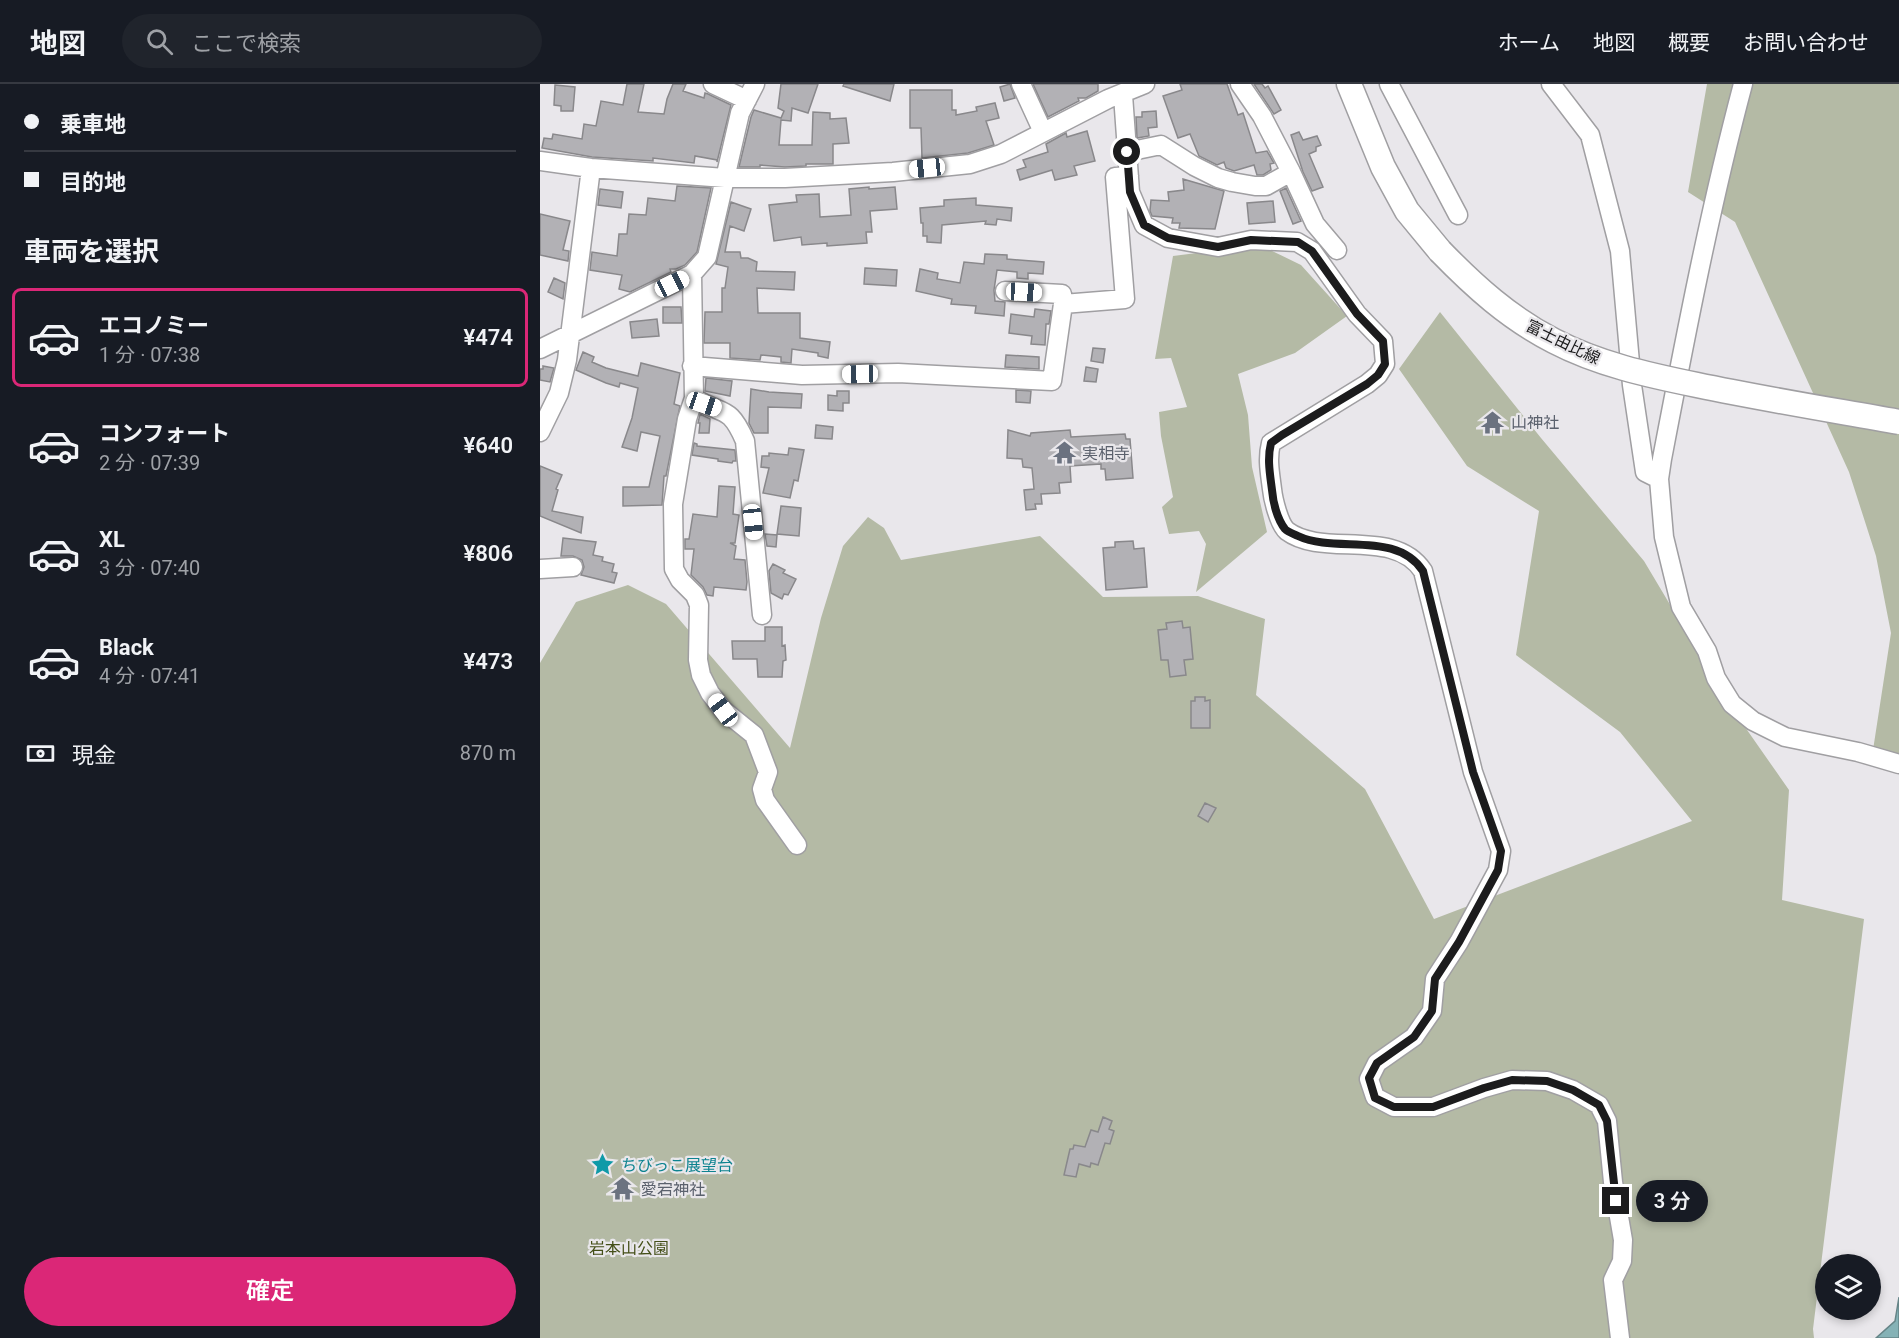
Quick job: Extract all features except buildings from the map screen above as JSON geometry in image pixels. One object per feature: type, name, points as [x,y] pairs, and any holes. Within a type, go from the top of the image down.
[{"type":"main road","name":"富士由比線","points":[[1349,84],[1383,167],[1407,211],[1440,251],[1476,288],[1515,318],[1554,341],[1599,360],[1643,374],[1899,422]]},
{"type":"street","points":[[540,349],[692,274],[707,257],[740,113],[751,92],[713,84]]},
{"type":"street","points":[[1021,84],[1043,132]]},
{"type":"street","points":[[540,161],[591,168],[725,178],[785,178],[892,172],[970,164],[1001,154],[1112,93],[1145,84]]},
{"type":"street","points":[[1240,84],[1262,116],[1292,172],[1315,224],[1337,250]]},
{"type":"street","points":[[1389,84],[1458,215]]},
{"type":"street","points":[[1551,84],[1590,135],[1600,170],[1620,251],[1632,385],[1645,472],[1659,479]]},
{"type":"street","points":[[1743,84],[1701,256],[1659,479],[1664,537],[1681,608],[1707,651],[1716,678],[1732,704],[1753,721],[1785,737],[1858,752],[1899,764]]},
{"type":"street","points":[[1112,93],[1127,152],[1130,192],[1144,225],[1168,238],[1218,247],[1251,240],[1298,242],[1312,251],[1357,314],[1383,341],[1385,364],[1378,375],[1271,443],[1268,456],[1273,502],[1286,530],[1306,540],[1380,547],[1406,553],[1417,562],[1423,571],[1473,772],[1501,851],[1498,870],[1459,942],[1435,979],[1432,1011],[1414,1037],[1377,1063],[1369,1078],[1375,1098],[1394,1107],[1433,1107],[1512,1080],[1547,1081],[1573,1090],[1599,1105],[1607,1121],[1613,1182],[1623,1240],[1622,1261],[1613,1280],[1620,1338]]},
{"type":"street","points":[[1127,152],[1161,145],[1218,178],[1255,186],[1266,186],[1292,172]]},
{"type":"street","points":[[540,432],[559,393],[567,360],[591,168]]},
{"type":"street","points":[[1063,304],[1125,299],[1115,177],[1129,176]]},
{"type":"street","points":[[692,274],[694,398],[687,419],[673,504],[674,569],[680,580],[695,595],[699,605],[698,660],[701,675],[710,693],[723,710],[754,735],[768,772],[762,789],[765,800],[797,845]]},
{"type":"street","points":[[692,366],[802,375],[898,374],[1052,381],[1063,304],[1062,294],[1005,291]]},
{"type":"street","points":[[694,398],[727,412],[737,422],[745,441],[762,615]]},
{"type":"street","points":[[540,569],[573,567]]},
{"type":"green space","points":[[1707,84],[1899,84],[1899,757],[1873,750],[1891,633],[1876,556],[1849,472],[1735,222],[1688,192]]},
{"type":"green space","points":[[1260,245],[1301,265],[1347,316],[1295,353],[1238,374],[1248,415],[1252,467],[1267,532],[1196,592],[1206,544],[1199,531],[1169,534],[1162,507],[1173,497],[1161,436],[1159,412],[1187,407],[1171,358],[1155,359],[1173,256]]},
{"type":"green space","name":"岩本山公園","points":[[1440,312],[1644,561],[1731,707],[1789,790],[1782,900],[1864,919],[1822,1254],[1815,1254],[1814,1338],[540,1338],[540,663],[576,602],[628,585],[666,604],[790,748],[821,618],[843,546],[868,517],[884,528],[901,560],[1040,536],[1103,597],[1198,596],[1265,619],[1256,695],[1365,789],[1434,919],[1692,821],[1620,732],[1516,655],[1539,511],[1467,466],[1399,369]]},
{"type":"water","points":[[1899,1297],[1899,1338],[1876,1338],[1895,1321]]},
{"type":"place","name":"山神社","points":[[1493,422]]},
{"type":"place","name":"実相寺","points":[[1064,453]]},
{"type":"place","name":"ちびっこ展望台","points":[[603,1165]]},
{"type":"place","name":"愛宕神社","points":[[623,1189]]},
{"type":"route","points":[[1127,152],[1130,192],[1144,225],[1168,238],[1218,247],[1251,240],[1298,242],[1312,251],[1357,314],[1383,341],[1385,364],[1378,375],[1271,443],[1268,456],[1273,502],[1286,530],[1306,540],[1380,547],[1406,553],[1417,562],[1423,571],[1473,772],[1501,851],[1498,870],[1459,942],[1435,979],[1432,1011],[1414,1037],[1377,1063],[1369,1078],[1375,1098],[1394,1107],[1433,1107],[1512,1080],[1547,1081],[1573,1090],[1599,1105],[1607,1121],[1616,1201]]}]
